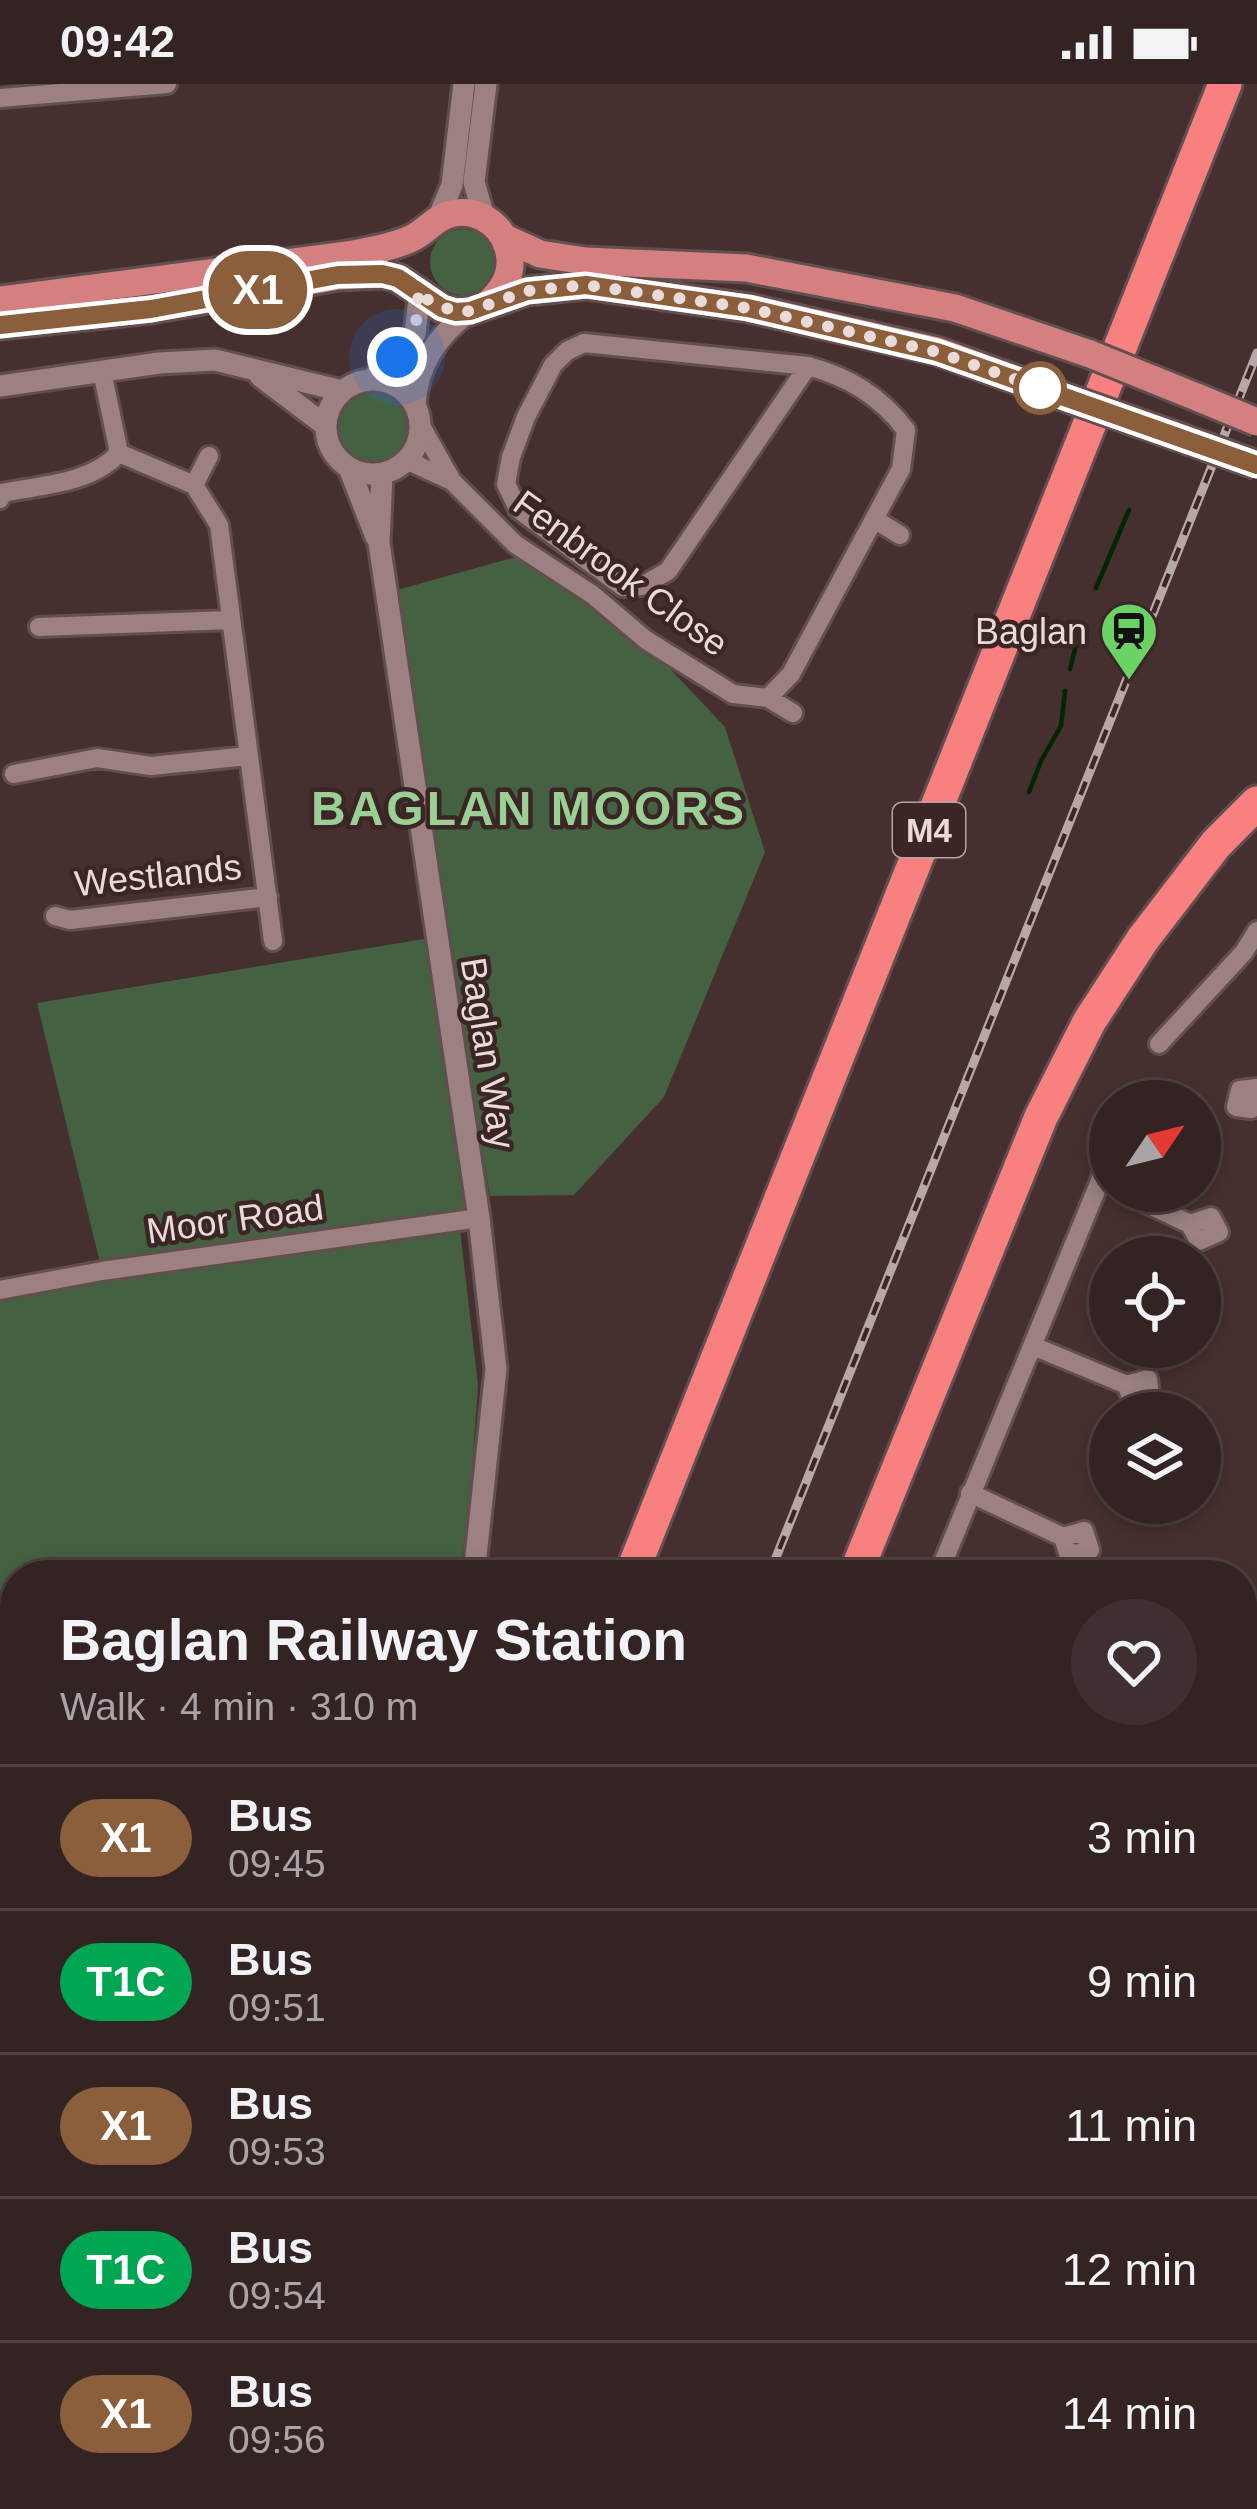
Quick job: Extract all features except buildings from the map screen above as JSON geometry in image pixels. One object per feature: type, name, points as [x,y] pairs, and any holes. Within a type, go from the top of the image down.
[{"type":"highway","name":"M4","points":[[637,1560],[1225,84]]},
{"type":"highway","name":"M4","points":[[661,1560],[1247,84]]},
{"type":"highway","points":[[861,1560],[1041,1117],[1089,1022],[1143,939],[1216,844],[1257,803]]},
{"type":"highway","points":[[885,1560],[1061,1126],[1088,1073],[1141,981],[1185,919],[1257,835]]},
{"type":"main road","points":[[0,300],[347,255],[416,237],[457,212],[484,217],[505,238],[552,256],[746,268],[955,308],[1090,354],[1257,422]]},
{"type":"main road","points":[[479,308],[501,292],[509,275],[511,256],[505,238]]},
{"type":"main road","points":[[0,325],[151,309],[338,275],[382,274],[419,290],[442,308],[479,308],[541,288],[586,285],[748,308],[937,352],[1257,465]]},
{"type":"street","points":[[0,98],[167,84]]},
{"type":"street","points":[[437,221],[452,185],[464,84]]},
{"type":"street","points":[[484,217],[474,182],[486,84]]},
{"type":"street","points":[[419,290],[415,334],[371,380],[342,391],[333,401],[326,426],[332,450],[349,468],[382,473],[406,460],[414,450],[416,380],[424,362],[450,326],[479,308]]},
{"type":"street","name":"Fenbrook Close","points":[[417,414],[452,481],[515,544],[593,595],[646,640],[733,694],[768,698],[791,674],[901,469],[906,430],[889,408],[842,375],[808,366],[584,343],[553,365],[511,457],[506,484],[518,509],[623,586],[643,586],[668,571],[808,366]]},
{"type":"street","points":[[0,386],[214,360],[342,391]]},
{"type":"street","points":[[102,370],[119,453]]},
{"type":"street","points":[[253,370],[326,426]]},
{"type":"street","points":[[371,380],[397,386],[417,414]]},
{"type":"street","points":[[119,453],[194,485],[209,456]]},
{"type":"street","points":[[0,499],[2,494],[89,475],[119,453]]},
{"type":"street","name":"Fenbrook Close","points":[[406,460],[452,481]]},
{"type":"street","name":"Baglan Way","points":[[349,468],[379,544]]},
{"type":"street","name":"Baglan Way","points":[[382,473],[379,544],[479,1218],[496,1369],[476,1560]]},
{"type":"street","name":"Westlands","points":[[194,485],[219,525],[273,940]]},
{"type":"street","points":[[874,519],[901,535]]},
{"type":"street","points":[[39,627],[230,620]]},
{"type":"street","points":[[768,698],[793,713]]},
{"type":"street","points":[[14,774],[98,758],[151,766],[248,756]]},
{"type":"street","name":"Westlands","points":[[55,916],[70,920],[268,897]]},
{"type":"street","points":[[1159,1044],[1250,955],[1257,931]]},
{"type":"street","points":[[1257,1088],[1240,1090],[1236,1108],[1251,1109],[1257,1098]]},
{"type":"street","points":[[944,1560],[1093,1212]]},
{"type":"street","points":[[1165,1212],[1190,1224]]},
{"type":"street","name":"Moor Road","points":[[0,1290],[102,1271],[479,1218]]},
{"type":"street","points":[[1033,1346],[1127,1385]]},
{"type":"street","points":[[970,1493],[1063,1537]]},
{"type":"green space","points":[[463,229],[487,238],[496,262],[487,286],[463,295],[439,286],[430,262],[439,238]]},
{"type":"green space","points":[[373,393],[397,403],[407,427],[397,451],[373,461],[349,451],[339,427],[349,403]]},
{"type":"green space","points":[[523,555],[643,640],[725,727],[765,852],[664,1097],[574,1195],[490,1196],[446,936],[397,590]]},
{"type":"green space","points":[[430,938],[473,1211],[100,1263],[37,1003]]},
{"type":"green space","points":[[459,1221],[478,1385],[462,1560],[0,1560],[0,1290]]},
{"type":"waterway","points":[[1096,588],[1129,510]]},
{"type":"waterway","points":[[1070,669],[1076,645]]},
{"type":"waterway","points":[[1029,792],[1061,726],[1065,691]]},
{"type":"railway","points":[[775,1560],[1257,353]]},
{"type":"bus line","name":"X1","points":[[0,325],[151,309],[338,275],[398,278],[429,301],[456,312],[527,291],[586,285],[748,308],[937,352],[1257,465]]},
{"type":"place","name":"Baglan","points":[[1129,682]]},
{"type":"district","name":"BAGLAN MOORS","points":[[529,808]]},
{"type":"route","points":[[397,357],[415,334],[419,290],[429,301],[456,312],[527,291],[586,285],[748,308],[937,352],[1040,388]]}]
